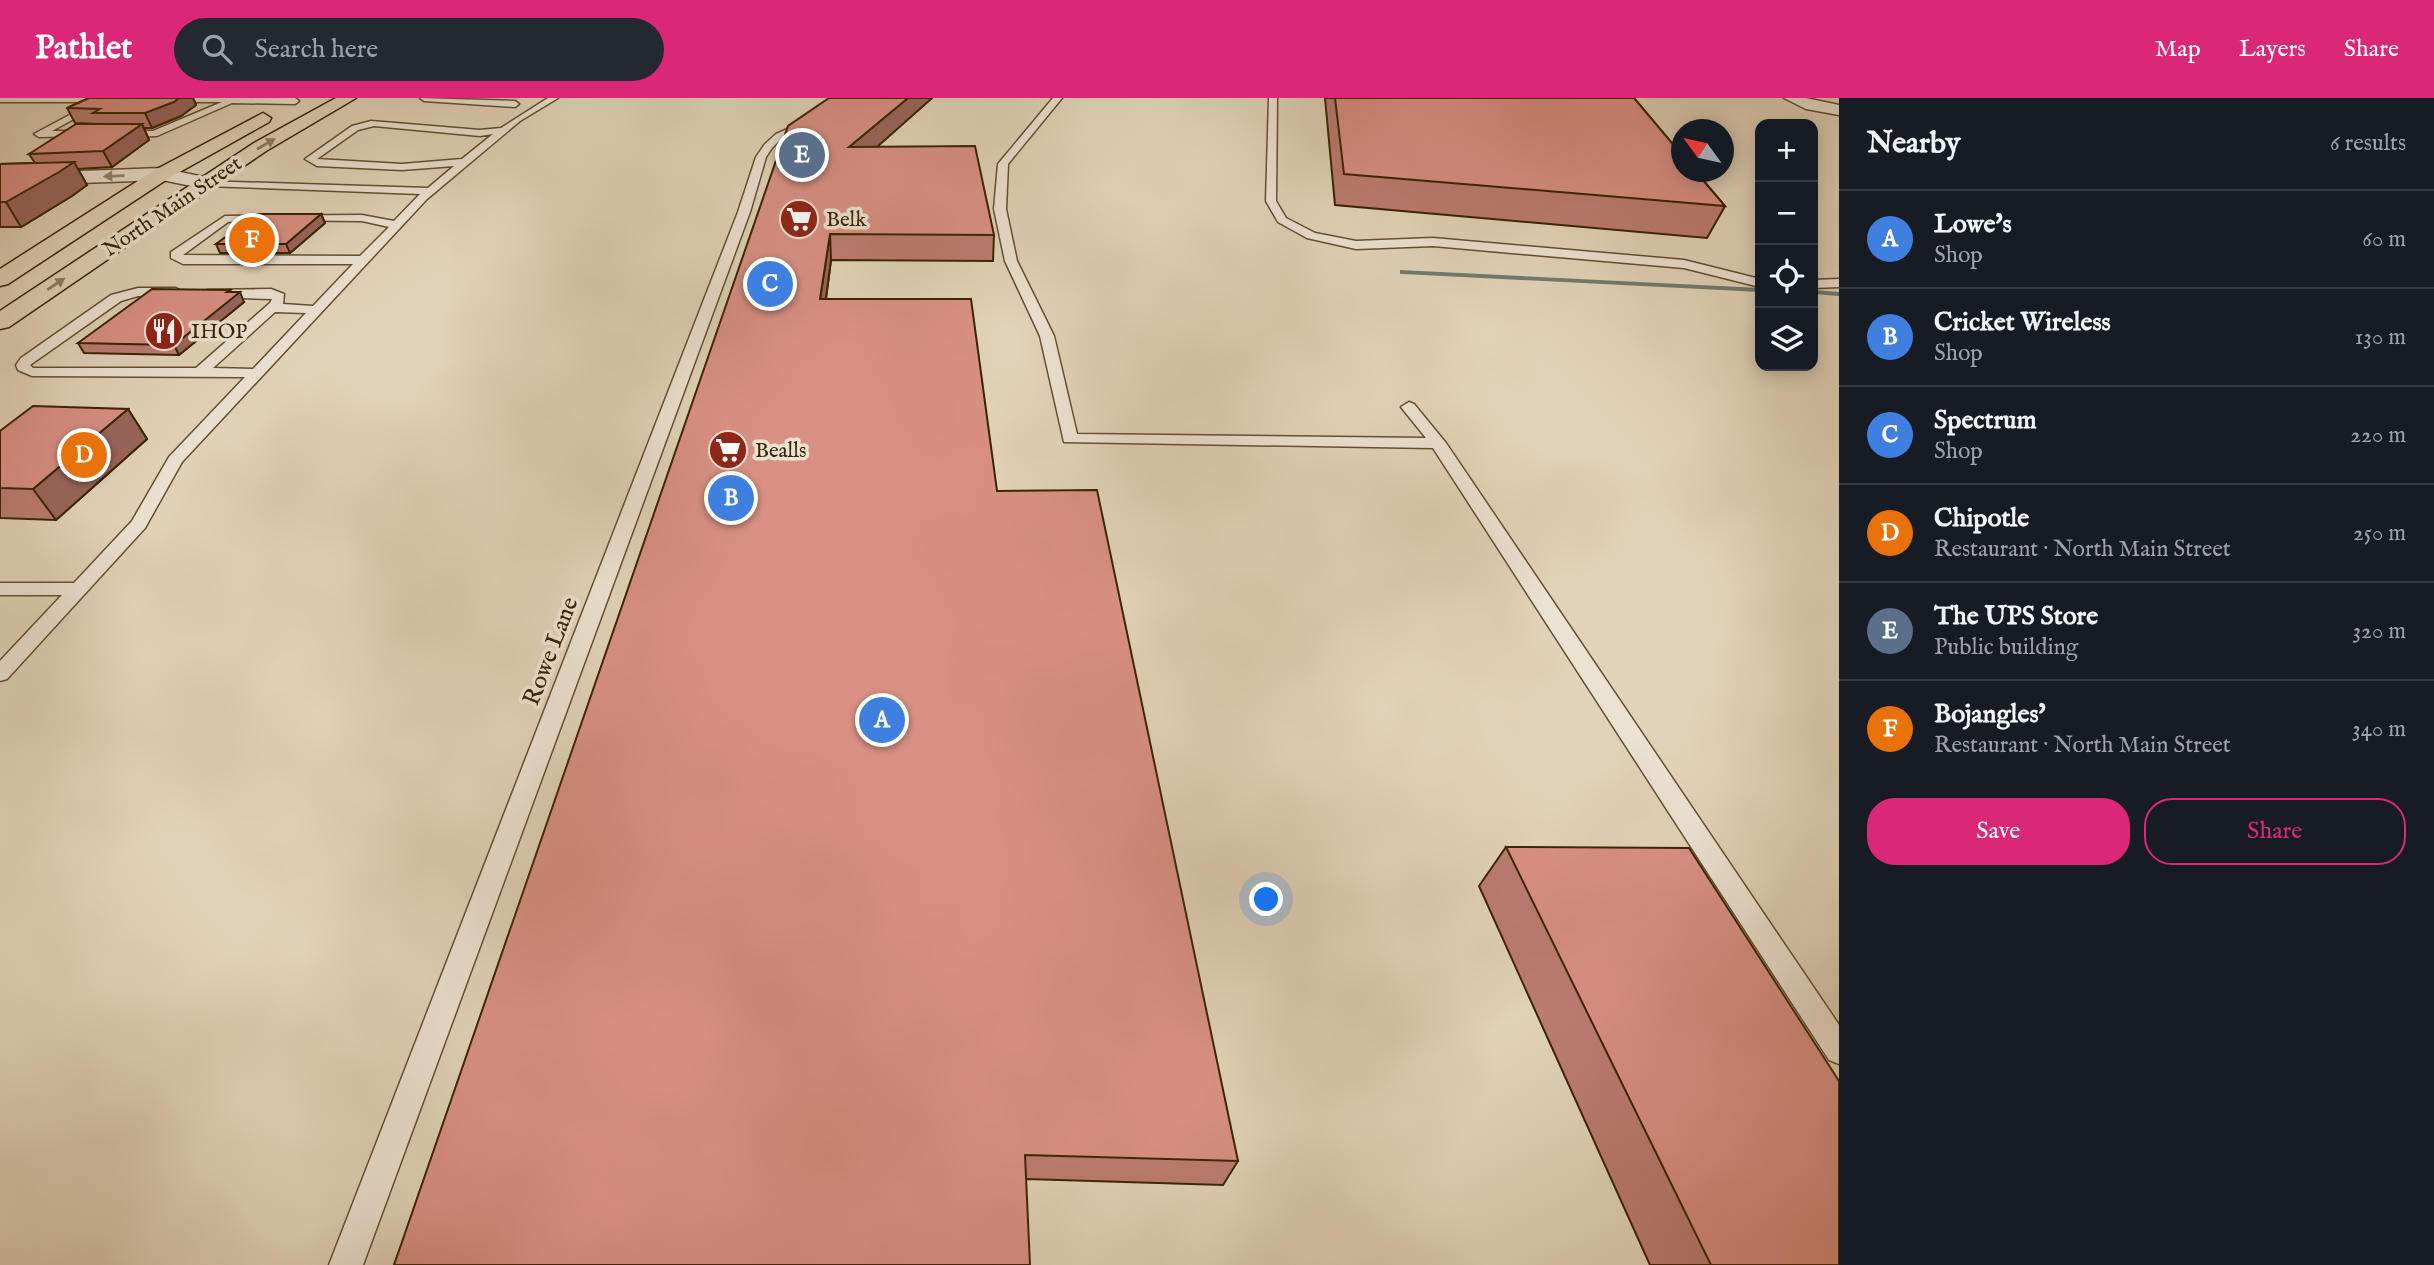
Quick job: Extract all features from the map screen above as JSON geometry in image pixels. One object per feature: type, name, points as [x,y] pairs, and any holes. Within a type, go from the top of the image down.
[{"type":"main road","name":"North Main Street","points":[[0,322],[260,147],[348,98]]},
{"type":"main road","name":"North Main Street","points":[[0,279],[162,174],[299,100]]},
{"type":"street","points":[[1792,98],[1812,106],[1839,124]]},
{"type":"street","points":[[1812,106],[1839,110]]},
{"type":"street","points":[[0,180],[162,174],[206,183]]},
{"type":"street","points":[[0,194],[135,191],[206,183]]},
{"type":"lane","points":[[424,98],[517,101],[538,106]]},
{"type":"lane","points":[[0,674],[139,524],[175,460],[397,225],[430,191],[504,130],[554,98]]},
{"type":"lane","name":"Rowe Lane","points":[[346,1265],[744,212],[761,157],[779,136],[825,116],[850,98]]},
{"type":"lane","points":[[1058,98],[1003,164],[1000,209],[1011,261],[1047,336],[1070,439],[1438,443]]},
{"type":"lane","points":[[1273,98],[1271,201],[1282,220],[1311,236],[1356,244],[1433,242],[1684,264],[1755,282]]},
{"type":"lane","points":[[0,99],[119,99]]},
{"type":"lane","points":[[106,99],[39,134],[154,134],[237,99]]},
{"type":"lane","points":[[157,99],[299,100]]},
{"type":"lane","points":[[465,162],[390,167],[317,163],[310,159],[355,128],[374,123],[480,133],[504,130]]},
{"type":"lane","points":[[206,183],[430,191]]},
{"type":"lane","points":[[364,260],[183,260],[175,255],[225,219],[362,218],[397,225]]},
{"type":"lane","points":[[1818,284],[1839,283]]},
{"type":"lane","points":[[201,372],[274,306],[279,297],[271,293],[138,292],[126,295],[104,304],[23,365],[25,370],[32,372],[258,373]]},
{"type":"lane","points":[[274,306],[280,310],[317,310]]},
{"type":"lane","points":[[1409,407],[1438,443],[1839,1050]]},
{"type":"lane","points":[[0,589],[79,589]]},
{"type":"building","points":[[89,98],[179,98],[145,113],[93,113],[100,109],[67,108]]},
{"type":"building","points":[[829,98],[908,98],[849,147],[975,146],[994,235],[830,234],[820,299],[971,299],[997,491],[1097,490],[1238,1161],[1025,1155],[1030,1265],[394,1265],[788,126]]},
{"type":"building","points":[[1335,98],[1634,98],[1671,142],[1671,182],[1705,182],[1725,206],[1344,174]]},
{"type":"building","points":[[76,124],[142,124],[103,151],[29,154]]},
{"type":"building","points":[[74,162],[6,202],[0,202],[0,164]]},
{"type":"building","points":[[257,214],[321,214],[286,244],[216,244]]},
{"type":"building","points":[[152,289],[240,292],[174,345],[78,343]]},
{"type":"building","points":[[33,406],[128,409],[33,489],[0,488],[0,431]]},
{"type":"building","points":[[1506,847],[1689,848],[1839,1081],[1839,1265],[1711,1265]]},
{"type":"waterway","points":[[1403,272],[1755,290]]},
{"type":"waterway","points":[[1818,292],[1839,294]]},
{"type":"place","name":"The UPS Store","points":[[802,155]]},
{"type":"place","name":"Belk","points":[[799,219]]},
{"type":"place","name":"Bojangles'","points":[[252,240]]},
{"type":"place","name":"Spectrum","points":[[770,284]]},
{"type":"place","name":"IHOP","points":[[164,331]]},
{"type":"place","name":"Bealls","points":[[728,450]]},
{"type":"place","name":"Chipotle","points":[[84,455]]},
{"type":"place","name":"Cricket Wireless","points":[[731,498]]},
{"type":"place","name":"Lowe's","points":[[882,720]]}]
